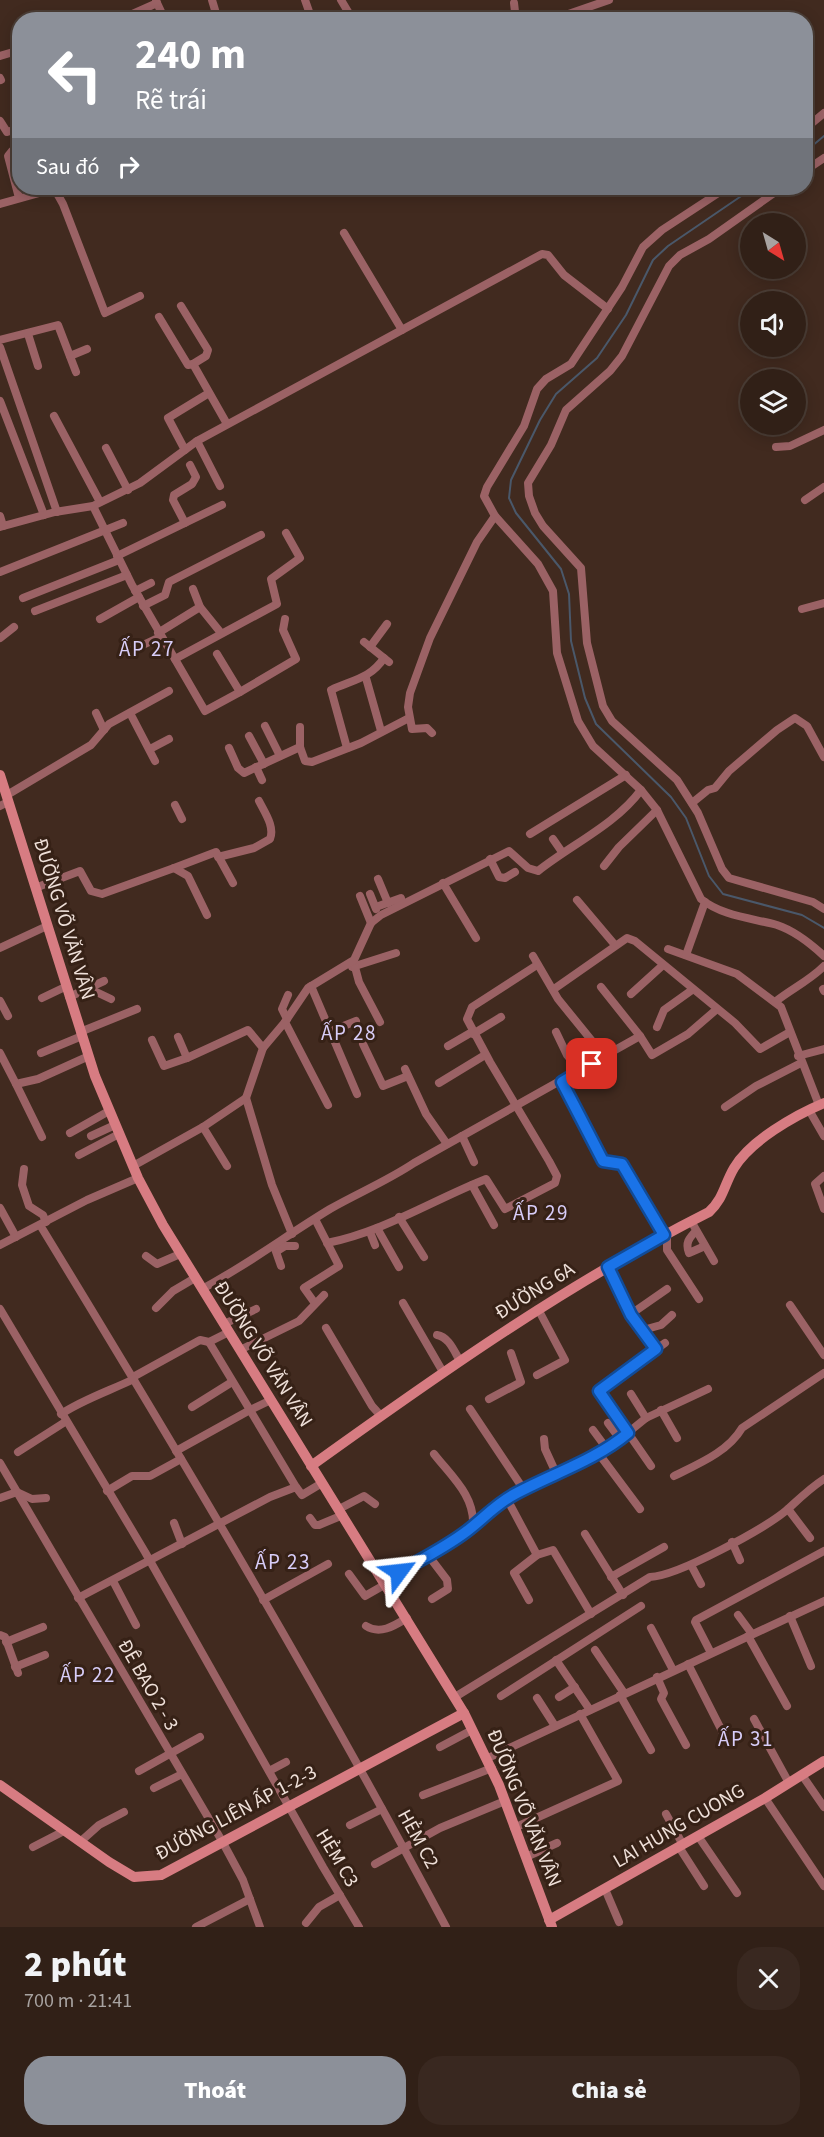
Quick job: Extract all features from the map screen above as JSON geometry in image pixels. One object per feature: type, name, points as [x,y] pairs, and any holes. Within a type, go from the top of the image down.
[{"type":"street","points":[[574,12],[609,0]]},
{"type":"street","points":[[140,12],[157,2]]},
{"type":"street","points":[[514,3],[515,12]]},
{"type":"street","points":[[0,121],[7,132],[12,130]]},
{"type":"street","points":[[12,151],[8,156],[12,171]]},
{"type":"street","points":[[0,204],[30,195]]},
{"type":"street","points":[[59,195],[105,313],[140,296]]},
{"type":"street","points":[[716,195],[649,240],[608,309],[571,364],[546,379],[537,389],[524,426],[487,487],[486,500],[495,516],[538,564],[553,591],[557,653],[578,722],[593,746],[626,775],[657,810],[701,899],[711,907],[778,926],[799,935],[824,956]]},
{"type":"street","points":[[771,195],[709,239],[680,255],[669,266],[622,356],[610,371],[566,410],[551,445],[528,483],[534,513],[581,568],[585,588],[587,643],[603,706],[612,721],[677,780],[692,803],[722,869],[729,878],[813,903],[824,909]]},
{"type":"street","points":[[344,232],[402,330]]},
{"type":"street","points":[[0,516],[2,526],[97,504],[128,490],[197,441],[542,254],[548,255],[564,275],[608,309]]},
{"type":"street","points":[[159,317],[188,365],[193,364],[206,356],[208,350],[182,306]]},
{"type":"street","points":[[0,340],[58,325],[76,372]]},
{"type":"street","points":[[28,334],[38,366]]},
{"type":"street","points":[[0,347],[57,512]]},
{"type":"street","points":[[70,356],[87,349]]},
{"type":"street","points":[[193,364],[227,424]]},
{"type":"street","points":[[185,450],[168,418],[209,393]]},
{"type":"street","points":[[0,400],[44,515]]},
{"type":"street","points":[[54,416],[97,504],[105,532],[118,558],[159,635],[205,711],[296,659],[283,630],[285,620]]},
{"type":"street","points":[[776,447],[790,446],[824,430]]},
{"type":"street","points":[[197,441],[220,486]]},
{"type":"street","points":[[106,448],[128,490]]},
{"type":"street","points":[[185,523],[173,500],[174,495],[192,484],[196,477],[190,465]]},
{"type":"street","points":[[805,500],[824,488]]},
{"type":"street","points":[[23,598],[118,558],[222,505]]},
{"type":"street","points":[[432,733],[427,728],[413,731],[409,718],[410,693],[430,638],[477,542],[495,516]]},
{"type":"street","points":[[0,572],[123,523]]},
{"type":"street","points":[[175,659],[278,603],[271,579],[300,558],[286,533]]},
{"type":"street","points":[[143,606],[165,595],[169,582],[261,535]]},
{"type":"street","points":[[35,611],[127,575]]},
{"type":"street","points":[[100,619],[151,583]]},
{"type":"street","points":[[193,589],[200,607],[221,633]]},
{"type":"street","points":[[802,609],[824,603]]},
{"type":"street","points":[[128,652],[159,635],[200,607]]},
{"type":"street","points":[[347,748],[331,690],[366,678],[386,660],[367,645],[387,624]]},
{"type":"street","points":[[0,638],[14,627]]},
{"type":"street","points":[[218,654],[240,692]]},
{"type":"street","points":[[366,678],[381,730]]},
{"type":"street","points":[[5,801],[91,745],[104,730],[130,712],[169,691]]},
{"type":"street","points":[[130,712],[155,761]]},
{"type":"street","points":[[96,713],[104,730]]},
{"type":"street","points":[[300,727],[300,747],[305,761],[312,762],[409,718]]},
{"type":"street","points":[[692,803],[708,790],[715,788],[729,771],[777,730],[795,718],[807,726],[824,757]]},
{"type":"street","points":[[265,726],[280,756]]},
{"type":"street","points":[[249,735],[260,766],[262,780]]},
{"type":"street","points":[[150,749],[169,739]]},
{"type":"street","points":[[229,748],[238,768],[244,773],[300,747]]},
{"type":"street","name":"ĐƯỜNG VÕ VĂN VÂN","points":[[0,775],[5,801],[81,1034],[117,1130],[138,1178],[180,1254],[464,1713],[490,1763],[550,1924]]},
{"type":"street","points":[[530,834],[626,775]]},
{"type":"street","points":[[350,967],[371,922],[379,916],[509,851],[535,872],[610,822],[640,790]]},
{"type":"street","points":[[218,857],[265,844],[270,839],[273,833],[259,801]]},
{"type":"street","points":[[176,805],[182,819]]},
{"type":"street","points":[[604,866],[619,847],[657,810]]},
{"type":"street","points":[[553,839],[562,852]]},
{"type":"street","points":[[35,888],[80,872],[91,891],[102,894],[216,852],[233,883]]},
{"type":"street","points":[[490,859],[499,878],[505,878],[515,872]]},
{"type":"street","points":[[174,868],[188,876],[207,915]]},
{"type":"street","points":[[378,879],[388,903]]},
{"type":"street","points":[[443,883],[476,938]]},
{"type":"street","points":[[370,894],[379,916]]},
{"type":"street","points":[[360,896],[371,922]]},
{"type":"street","points":[[376,907],[401,898]]},
{"type":"street","points":[[577,900],[615,945]]},
{"type":"street","points":[[686,955],[705,902]]},
{"type":"street","points":[[0,948],[47,926]]},
{"type":"street","points":[[554,989],[627,938],[635,941],[743,1030],[760,1049],[790,1032]]},
{"type":"street","points":[[668,949],[737,974],[781,1007],[800,1059],[822,1104]]},
{"type":"street","points":[[291,1234],[272,1185],[246,1098],[263,1047],[310,986],[350,967],[396,953]]},
{"type":"street","points":[[533,956],[558,999],[605,1057]]},
{"type":"street","points":[[327,1243],[374,1230],[486,1179],[505,1209],[555,1182],[556,1176],[549,1161],[485,1055],[467,1019],[471,1007],[537,965]]},
{"type":"street","points":[[632,994],[663,965]]},
{"type":"street","points":[[775,1002],[792,988],[812,978],[824,966]]},
{"type":"street","points":[[350,967],[371,1000],[380,1022]]},
{"type":"street","points":[[42,998],[90,989],[104,981]]},
{"type":"street","points":[[310,986],[327,1028],[332,1031],[357,1094]]},
{"type":"street","points":[[601,987],[652,1055],[697,1027],[717,1009]]},
{"type":"street","points":[[90,989],[111,999]]},
{"type":"street","points":[[657,1027],[664,1010],[692,990]]},
{"type":"street","points":[[288,994],[282,1009],[328,1105]]},
{"type":"street","points":[[1,1005],[8,1016]]},
{"type":"street","points":[[40,1053],[137,1009]]},
{"type":"street","points":[[448,1046],[501,1017]]},
{"type":"street","points":[[332,1031],[356,1021]]},
{"type":"street","points":[[152,1040],[164,1066],[248,1030],[263,1047]]},
{"type":"street","points":[[556,1032],[567,1055],[580,1071]]},
{"type":"street","points":[[202,1289],[275,1248],[291,1234],[315,1219],[562,1082],[640,1036]]},
{"type":"street","points":[[177,1037],[187,1058]]},
{"type":"street","points":[[363,1044],[383,1086],[406,1073],[426,1114],[447,1144]]},
{"type":"street","points":[[725,1107],[800,1059],[824,1049]]},
{"type":"street","points":[[0,1053],[42,1137]]},
{"type":"street","points":[[439,1083],[485,1055]]},
{"type":"street","points":[[16,1084],[38,1079],[89,1056]]},
{"type":"street","points":[[562,1082],[603,1161],[622,1164],[666,1235],[667,1250],[699,1299]]},
{"type":"street","points":[[133,1166],[203,1127],[246,1098]]},
{"type":"street","name":"ĐƯỜNG 6A","points":[[311,1466],[460,1360],[538,1309],[666,1235],[693,1226],[721,1201],[734,1168],[747,1150],[808,1110],[822,1104]]},
{"type":"street","points":[[808,1110],[824,1136]]},
{"type":"street","points":[[70,1133],[110,1111]]},
{"type":"street","points":[[203,1127],[227,1166]]},
{"type":"street","points":[[91,1136],[117,1130]]},
{"type":"street","points":[[79,1155],[117,1130]]},
{"type":"street","points":[[462,1137],[474,1162]]},
{"type":"street","name":"HẺM C2","points":[[24,1169],[22,1185],[28,1206],[43,1215],[43,1223],[263,1600],[446,1927]]},
{"type":"street","points":[[824,1176],[815,1184],[824,1209]]},
{"type":"street","points":[[0,1245],[138,1178]]},
{"type":"street","points":[[472,1185],[494,1225]]},
{"type":"street","points":[[0,1208],[16,1237]]},
{"type":"street","points":[[399,1217],[424,1257]]},
{"type":"street","points":[[314,1302],[304,1288],[339,1266],[315,1219]]},
{"type":"street","points":[[693,1226],[687,1247],[689,1253],[705,1246]]},
{"type":"street","points":[[693,1226],[714,1261]]},
{"type":"street","points":[[374,1230],[375,1245]]},
{"type":"street","points":[[374,1230],[399,1267]]},
{"type":"street","points":[[275,1248],[295,1246]]},
{"type":"street","points":[[275,1248],[281,1266]]},
{"type":"street","points":[[146,1256],[157,1264],[180,1254]]},
{"type":"street","points":[[608,1267],[631,1314],[656,1349]]},
{"type":"street","points":[[156,1308],[173,1291],[195,1278]]},
{"type":"street","points":[[631,1314],[668,1289]]},
{"type":"street","points":[[240,1350],[299,1321],[314,1302],[324,1295]]},
{"type":"street","points":[[403,1303],[443,1372]]},
{"type":"street","points":[[790,1305],[824,1355]]},
{"type":"street","name":"HẺM C3","points":[[0,1309],[149,1561],[359,1927]]},
{"type":"street","points":[[209,1342],[256,1309]]},
{"type":"street","points":[[537,1375],[565,1360],[538,1309]]},
{"type":"street","points":[[643,1330],[660,1325],[672,1315]]},
{"type":"street","points":[[326,1328],[372,1406],[381,1416]]},
{"type":"street","points":[[437,1335],[442,1336],[449,1343],[460,1360]]},
{"type":"street","points":[[18,1452],[90,1397],[97,1397],[200,1340],[209,1342],[302,1495],[321,1483]]},
{"type":"street","points":[[651,1466],[599,1391],[665,1343]]},
{"type":"street","points":[[489,1399],[521,1382],[511,1353]]},
{"type":"street","points":[[674,1476],[716,1454],[738,1436],[742,1428],[824,1373]]},
{"type":"street","points":[[192,1407],[232,1382]]},
{"type":"street","points":[[349,1574],[365,1596],[473,1526],[507,1499],[556,1473],[599,1454],[646,1418],[708,1389]]},
{"type":"street","points":[[631,1394],[646,1418]]},
{"type":"street","points":[[176,1451],[271,1400]]},
{"type":"street","points":[[470,1409],[524,1490]]},
{"type":"street","points":[[661,1410],[677,1438]]},
{"type":"street","points":[[608,1423],[620,1439]]},
{"type":"street","points":[[593,1430],[608,1449]]},
{"type":"street","points":[[544,1439],[545,1449],[556,1473]]},
{"type":"street","points":[[599,1454],[640,1509]]},
{"type":"street","points":[[434,1455],[470,1498],[474,1512],[473,1526]]},
{"type":"street","points":[[107,1491],[132,1476],[150,1476],[181,1459]]},
{"type":"street","name":"ĐÊ BAO 2 - 3","points":[[0,1463],[222,1842],[250,1899],[260,1927]]},
{"type":"street","points":[[455,1697],[650,1577],[675,1573],[788,1509],[795,1500],[824,1479]]},
{"type":"street","points":[[78,1598],[270,1497],[296,1487]]},
{"type":"street","points":[[0,1498],[17,1492],[32,1499],[46,1498]]},
{"type":"street","points":[[310,1518],[319,1525],[364,1496],[375,1504]]},
{"type":"street","points":[[507,1499],[537,1556]]},
{"type":"street","points":[[788,1509],[810,1538]]},
{"type":"street","points":[[174,1524],[182,1544]]},
{"type":"street","points":[[585,1534],[623,1595]]},
{"type":"street","points":[[732,1542],[740,1560]]},
{"type":"street","points":[[611,1577],[664,1546]]},
{"type":"street","points":[[529,1600],[514,1573],[537,1556],[553,1550],[591,1614]]},
{"type":"street","points":[[711,1653],[695,1622],[698,1618],[824,1551]]},
{"type":"street","points":[[428,1555],[447,1580],[448,1589],[432,1599]]},
{"type":"street","points":[[263,1600],[328,1564]]},
{"type":"street","points":[[691,1565],[701,1584]]},
{"type":"street","points":[[113,1581],[136,1626]]},
{"type":"street","points":[[423,1795],[490,1763],[555,1726],[824,1601]]},
{"type":"street","points":[[501,1696],[641,1606]]},
{"type":"street","points":[[738,1615],[787,1706]]},
{"type":"street","points":[[790,1616],[811,1666]]},
{"type":"street","points":[[366,1626],[377,1630],[393,1626],[407,1618]]},
{"type":"street","points":[[6,1642],[44,1628]]},
{"type":"street","points":[[651,1628],[673,1670]]},
{"type":"street","points":[[0,1635],[4,1635],[17,1670],[45,1655]]},
{"type":"street","points":[[595,1650],[622,1694],[651,1750]]},
{"type":"street","points":[[556,1660],[590,1710]]},
{"type":"street","points":[[688,1664],[724,1735]]},
{"type":"street","points":[[657,1677],[664,1693],[661,1700],[686,1745]]},
{"type":"street","points":[[559,1697],[575,1687]]},
{"type":"street","points":[[537,1698],[555,1726]]},
{"type":"street","name":"ĐƯỜNG LIÊN ẤP 1-2-3","points":[[0,1785],[80,1842],[136,1877],[161,1875],[287,1805],[464,1713]]},
{"type":"street","points":[[514,1828],[618,1781],[580,1714]]},
{"type":"street","points":[[754,1719],[789,1783]]},
{"type":"street","points":[[440,1746],[472,1730]]},
{"type":"street","points":[[139,1771],[171,1756],[200,1737]]},
{"type":"street","name":"LAI HUNG CUONG","points":[[550,1924],[605,1889],[765,1798],[824,1761]]},
{"type":"street","points":[[269,1771],[286,1762]]},
{"type":"street","points":[[154,1788],[182,1774]]},
{"type":"street","points":[[802,1775],[824,1807]]},
{"type":"street","points":[[765,1798],[824,1886]]},
{"type":"street","points":[[375,1864],[440,1828],[505,1801]]},
{"type":"street","points":[[350,1825],[382,1809]]},
{"type":"street","points":[[80,1842],[99,1824],[124,1812]]},
{"type":"street","points":[[666,1814],[704,1886]]},
{"type":"street","points":[[33,1847],[64,1831]]},
{"type":"street","points":[[698,1836],[737,1893]]},
{"type":"street","points":[[526,1857],[557,1844]]},
{"type":"street","points":[[605,1889],[619,1922]]},
{"type":"street","points":[[306,1923],[319,1906],[340,1895]]},
{"type":"street","points":[[196,1927],[250,1899]]},
{"type":"waterway","points":[[813,145],[824,136]]},
{"type":"waterway","points":[[743,195],[668,246],[653,260],[626,315],[597,358],[556,394],[540,420],[511,480],[509,498],[516,513],[561,569],[569,594],[571,641],[585,698],[596,724],[671,797],[686,818],[709,876],[723,894],[802,915],[824,928]]},
{"type":"district","name":"ẤP 27","points":[[147,649]]},
{"type":"district","name":"ẤP 28","points":[[349,1033]]},
{"type":"district","name":"ẤP 29","points":[[541,1213]]},
{"type":"district","name":"ẤP 23","points":[[283,1562]]},
{"type":"district","name":"ẤP 22","points":[[88,1675]]},
{"type":"district","name":"ẤP 31","points":[[746,1739]]},
{"type":"route","points":[[399,1572],[467,1531],[495,1506],[573,1464],[603,1453],[628,1433],[599,1391],[656,1349],[631,1315],[608,1267],[664,1235],[622,1164],[603,1161],[562,1082],[592,1064]]}]
